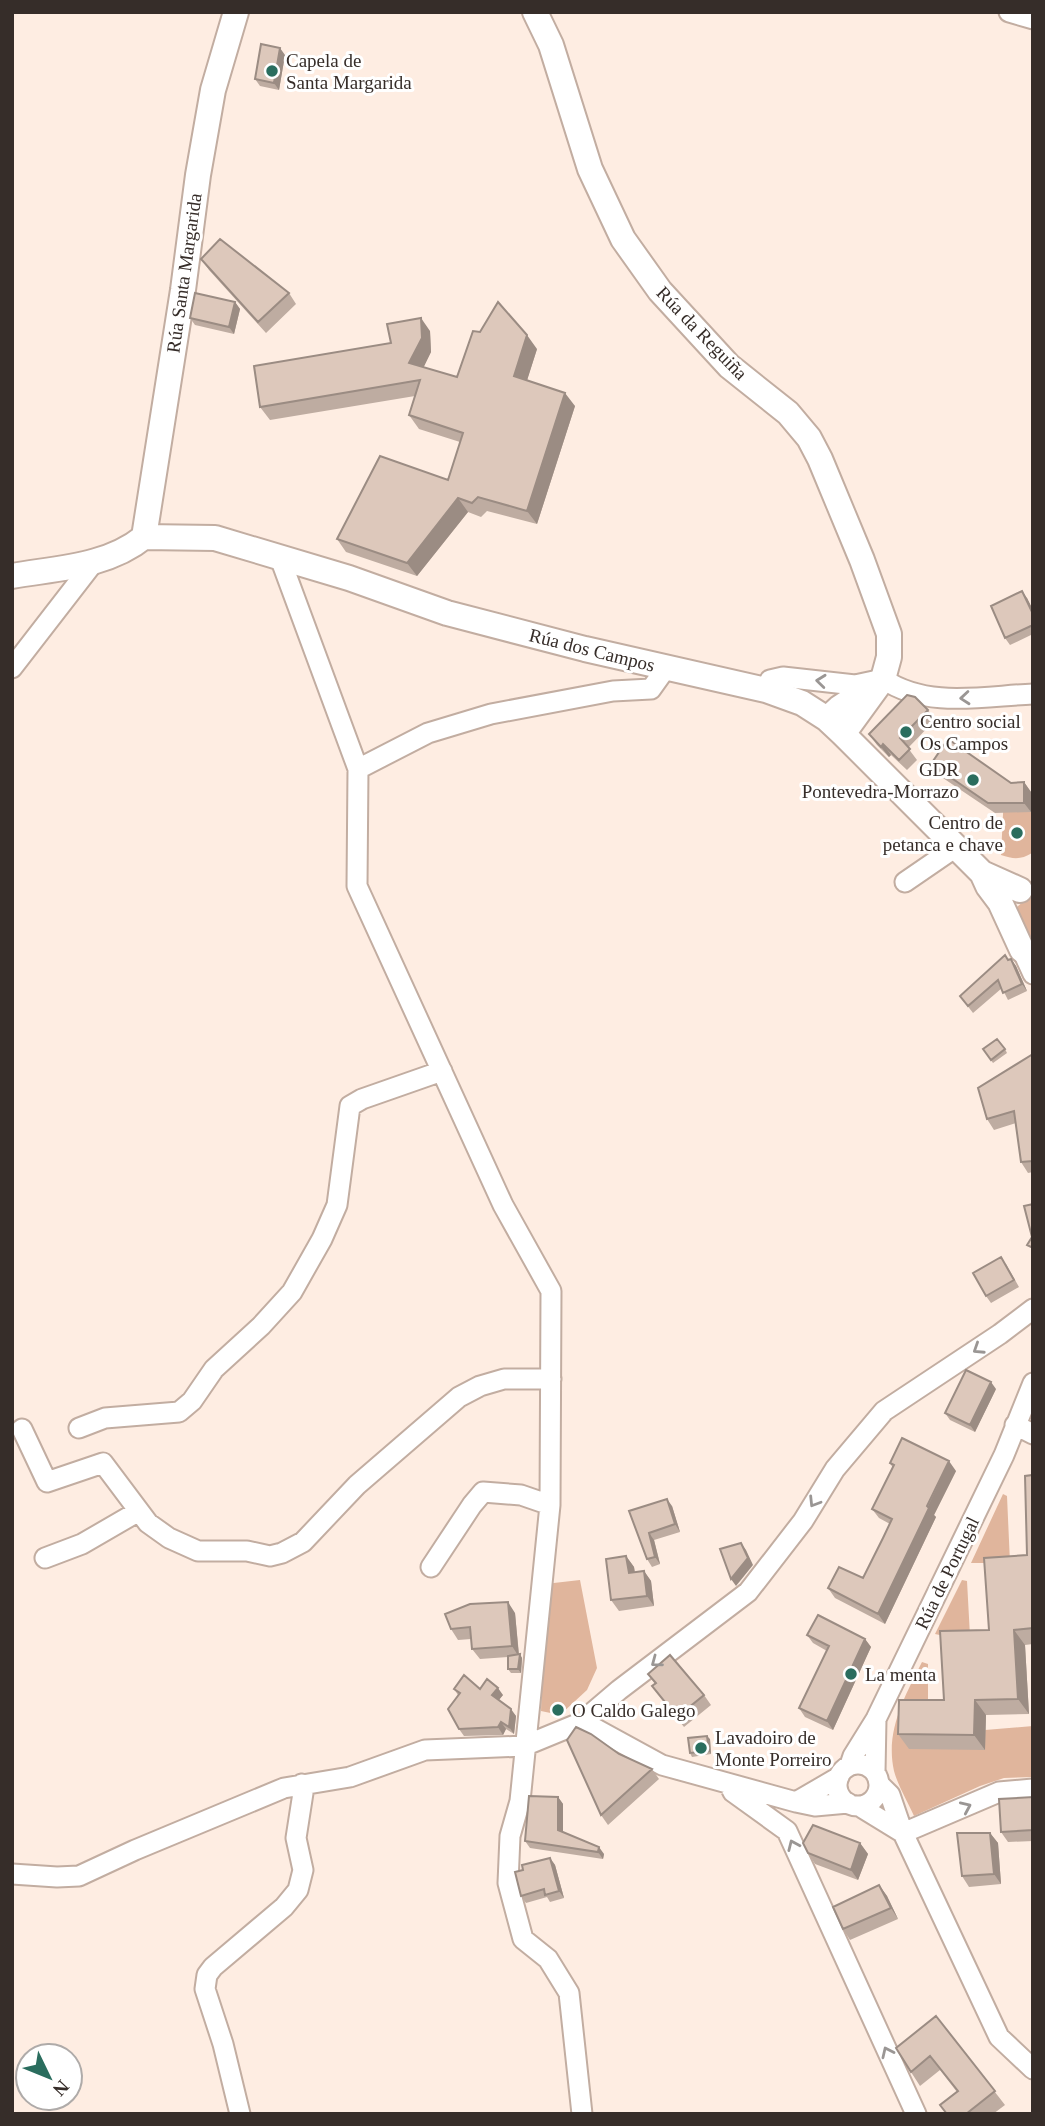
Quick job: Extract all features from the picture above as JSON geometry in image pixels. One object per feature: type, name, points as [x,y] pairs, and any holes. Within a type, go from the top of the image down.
[{"type":"street","name":"Rúa Santa Margarida","points":[[144,537],[210,102],[236,12]]},
{"type":"street","name":"Rúa da Reguiña","points":[[535,12],[551,45],[590,169],[623,239],[660,291],[729,366],[788,413],[809,438],[820,459],[890,634],[889,657],[883,680]]},
{"type":"street","points":[[1009,12],[1033,19]]},
{"type":"street","name":"Rúa dos Campos","points":[[144,537],[215,538],[349,578],[447,613],[585,649],[766,690],[802,702],[835,727],[982,873],[1027,954]]},
{"type":"street","points":[[12,576],[94,562],[130,548],[144,537]]},
{"type":"street","points":[[280,558],[358,769],[357,886],[503,1205],[551,1291],[550,1505],[520,1801],[510,1836],[508,1883],[523,1939],[548,1959],[569,1993],[582,2114]]},
{"type":"street","points":[[12,668],[94,562]]},
{"type":"street","points":[[358,769],[428,733],[491,714],[612,691],[651,689],[666,668]]},
{"type":"street","points":[[766,690],[771,680],[783,677],[855,684],[883,680],[907,692],[949,700],[1033,694]]},
{"type":"street","points":[[835,727],[839,708],[883,680]]},
{"type":"street","points":[[905,883],[957,847]]},
{"type":"street","name":"Rúa dos Campos","points":[[982,873],[1026,890]]},
{"type":"street","points":[[1007,917],[1011,900],[1026,890]]},
{"type":"street","points":[[1027,954],[1033,974]]},
{"type":"street","points":[[79,1428],[104,1418],[179,1412],[192,1401],[214,1369],[261,1326],[292,1292],[322,1239],[337,1205],[350,1106],[362,1098],[442,1071]]},
{"type":"street","points":[[587,1724],[592,1713],[619,1690],[748,1592],[803,1521],[835,1469],[884,1411],[1000,1334],[1033,1308]]},
{"type":"street","points":[[22,1429],[47,1482],[103,1463],[148,1523],[169,1538],[198,1551],[247,1551],[270,1556],[303,1542],[357,1485],[459,1397],[480,1386],[504,1379],[551,1379]]},
{"type":"street","points":[[1024,1429],[1033,1383]]},
{"type":"street","name":"Rúa de Portugal","points":[[844,1771],[876,1719],[1004,1454],[1024,1429]]},
{"type":"street","points":[[431,1567],[472,1505],[484,1492],[521,1495],[550,1505]]},
{"type":"street","points":[[45,1558],[82,1544],[139,1511]]},
{"type":"street","name":"Rúa de Portugal","points":[[876,1719],[877,1778]]},
{"type":"street","points":[[12,1874],[79,1876],[284,1788],[350,1777],[425,1751],[524,1746],[575,1725],[587,1724],[662,1765],[815,1806],[870,1802],[876,1796],[877,1778]]},
{"type":"street","points":[[796,1802],[844,1771],[865,1765],[877,1778],[890,1795],[903,1833],[999,2037],[1033,2069]]},
{"type":"street","points":[[844,1771],[837,1786],[840,1796],[903,1833]]},
{"type":"street","points":[[728,1783],[733,1792],[787,1831],[916,2114]]},
{"type":"street","points":[[240,2114],[223,2044],[205,1989],[207,1975],[284,1907],[298,1890],[303,1870],[296,1838],[302,1784]]},
{"type":"street","points":[[903,1833],[999,1792],[1033,1789]]},
{"type":"shaded area","name":"Centro de petanca e chave","points":[[1031,792],[1032,853],[1017,858],[1001,855],[1004,794]]},
{"type":"shaded area","points":[[1033,898],[1033,946],[1018,920],[1017,907],[1025,900]]},
{"type":"shaded area","points":[[1003,1494],[1007,1496],[1010,1563],[971,1563]]},
{"type":"shaded area","points":[[580,1580],[597,1668],[587,1690],[560,1715],[541,1711],[545,1584]]},
{"type":"shaded area","points":[[962,1580],[967,1581],[970,1636],[949,1637],[935,1634]]},
{"type":"shaded area","points":[[922,1662],[928,1664],[928,1709],[985,1730],[1033,1726],[1033,1777],[1004,1778],[914,1816],[894,1771],[892,1742],[898,1714]]},
{"type":"building","points":[[261,44],[280,48],[274,83],[255,79]]},
{"type":"building","points":[[220,239],[289,293],[258,322],[201,259]]},
{"type":"building","points":[[195,293],[235,302],[229,327],[190,318]]},
{"type":"building","points":[[498,302],[527,335],[514,376],[565,393],[527,511],[478,497],[472,503],[458,498],[407,563],[337,539],[380,456],[448,480],[463,433],[409,415],[420,380],[260,407],[254,366],[391,343],[387,324],[421,318],[422,338],[409,363],[457,377],[473,331],[480,332]]},
{"type":"building","points":[[1022,591],[1033,614],[1033,625],[1005,638],[991,606]]},
{"type":"building","points":[[907,695],[915,697],[928,710],[900,738],[910,749],[899,760],[869,734]]},
{"type":"building","name":"GDR Pontevedra-Morrazo","points":[[948,739],[1011,783],[1024,782],[1024,803],[988,803],[931,764]]},
{"type":"building","points":[[1005,955],[1008,960],[1011,959],[1022,984],[1003,993],[998,980],[968,1006],[960,996]]},
{"type":"building","points":[[997,1039],[1005,1049],[991,1060],[983,1049]]},
{"type":"building","points":[[1033,1054],[1033,1161],[1021,1162],[1014,1111],[987,1119],[978,1088]]},
{"type":"building","points":[[1033,1204],[1033,1248],[1027,1245],[1032,1237],[1024,1206]]},
{"type":"building","points":[[1001,1257],[1014,1280],[986,1296],[973,1273]]},
{"type":"building","points":[[966,1370],[991,1382],[970,1425],[945,1413]]},
{"type":"building","points":[[902,1438],[949,1461],[878,1614],[828,1588],[839,1567],[863,1578],[883,1538],[892,1519],[872,1509],[894,1465],[890,1463]]},
{"type":"building","points":[[1033,1475],[1033,1628],[1014,1630],[1018,1699],[975,1700],[974,1735],[898,1734],[899,1700],[944,1700],[940,1631],[989,1630],[984,1558],[1027,1555],[1025,1476]]},
{"type":"building","points":[[667,1499],[675,1524],[649,1533],[655,1557],[647,1559],[629,1511]]},
{"type":"building","points":[[741,1543],[748,1558],[731,1579],[720,1549]]},
{"type":"building","points":[[626,1556],[629,1573],[644,1571],[647,1596],[611,1600],[606,1559]]},
{"type":"building","points":[[508,1602],[512,1646],[472,1649],[470,1627],[451,1629],[445,1614],[470,1604]]},
{"type":"building","points":[[818,1615],[865,1639],[827,1721],[799,1708],[829,1646],[807,1635]]},
{"type":"building","points":[[520,1654],[518,1669],[508,1669],[508,1656]]},
{"type":"building","points":[[670,1655],[704,1695],[677,1717],[652,1686],[656,1683],[648,1674]]},
{"type":"building","points":[[464,1675],[480,1689],[487,1679],[498,1688],[492,1695],[511,1709],[509,1727],[501,1722],[498,1727],[459,1729],[448,1709],[460,1693],[454,1689]]},
{"type":"building","points":[[576,1727],[619,1754],[652,1769],[601,1815],[567,1740]]},
{"type":"building","name":"Lavadoiro de Monte Porreiro","points":[[707,1736],[709,1751],[690,1753],[688,1738]]},
{"type":"building","points":[[529,1796],[558,1797],[558,1830],[599,1847],[598,1852],[525,1841]]},
{"type":"building","points":[[1033,1797],[1033,1830],[1001,1832],[999,1799]]},
{"type":"building","points":[[813,1825],[860,1843],[851,1870],[808,1853],[803,1843]]},
{"type":"building","points":[[957,1833],[990,1833],[994,1874],[962,1876]]},
{"type":"building","points":[[550,1858],[559,1891],[545,1895],[544,1889],[521,1896],[515,1872],[523,1870],[522,1865]]},
{"type":"building","points":[[879,1885],[891,1908],[843,1929],[833,1907]]},
{"type":"building","points":[[936,2016],[995,2091],[966,2114],[947,2114],[940,2105],[958,2091],[930,2056],[911,2072],[896,2048]]},
{"type":"place","name":"Capela de Santa Margarida","points":[[272,71]]},
{"type":"place","name":"Centro social Os Campos","points":[[906,732]]},
{"type":"place","name":"GDR Pontevedra-Morrazo","points":[[973,780]]},
{"type":"place","name":"Centro de petanca e chave","points":[[1017,833]]},
{"type":"place","name":"La menta","points":[[851,1674]]},
{"type":"place","name":"O Caldo Galego","points":[[558,1710]]},
{"type":"place","name":"Lavadoiro de Monte Porreiro","points":[[701,1748]]}]
